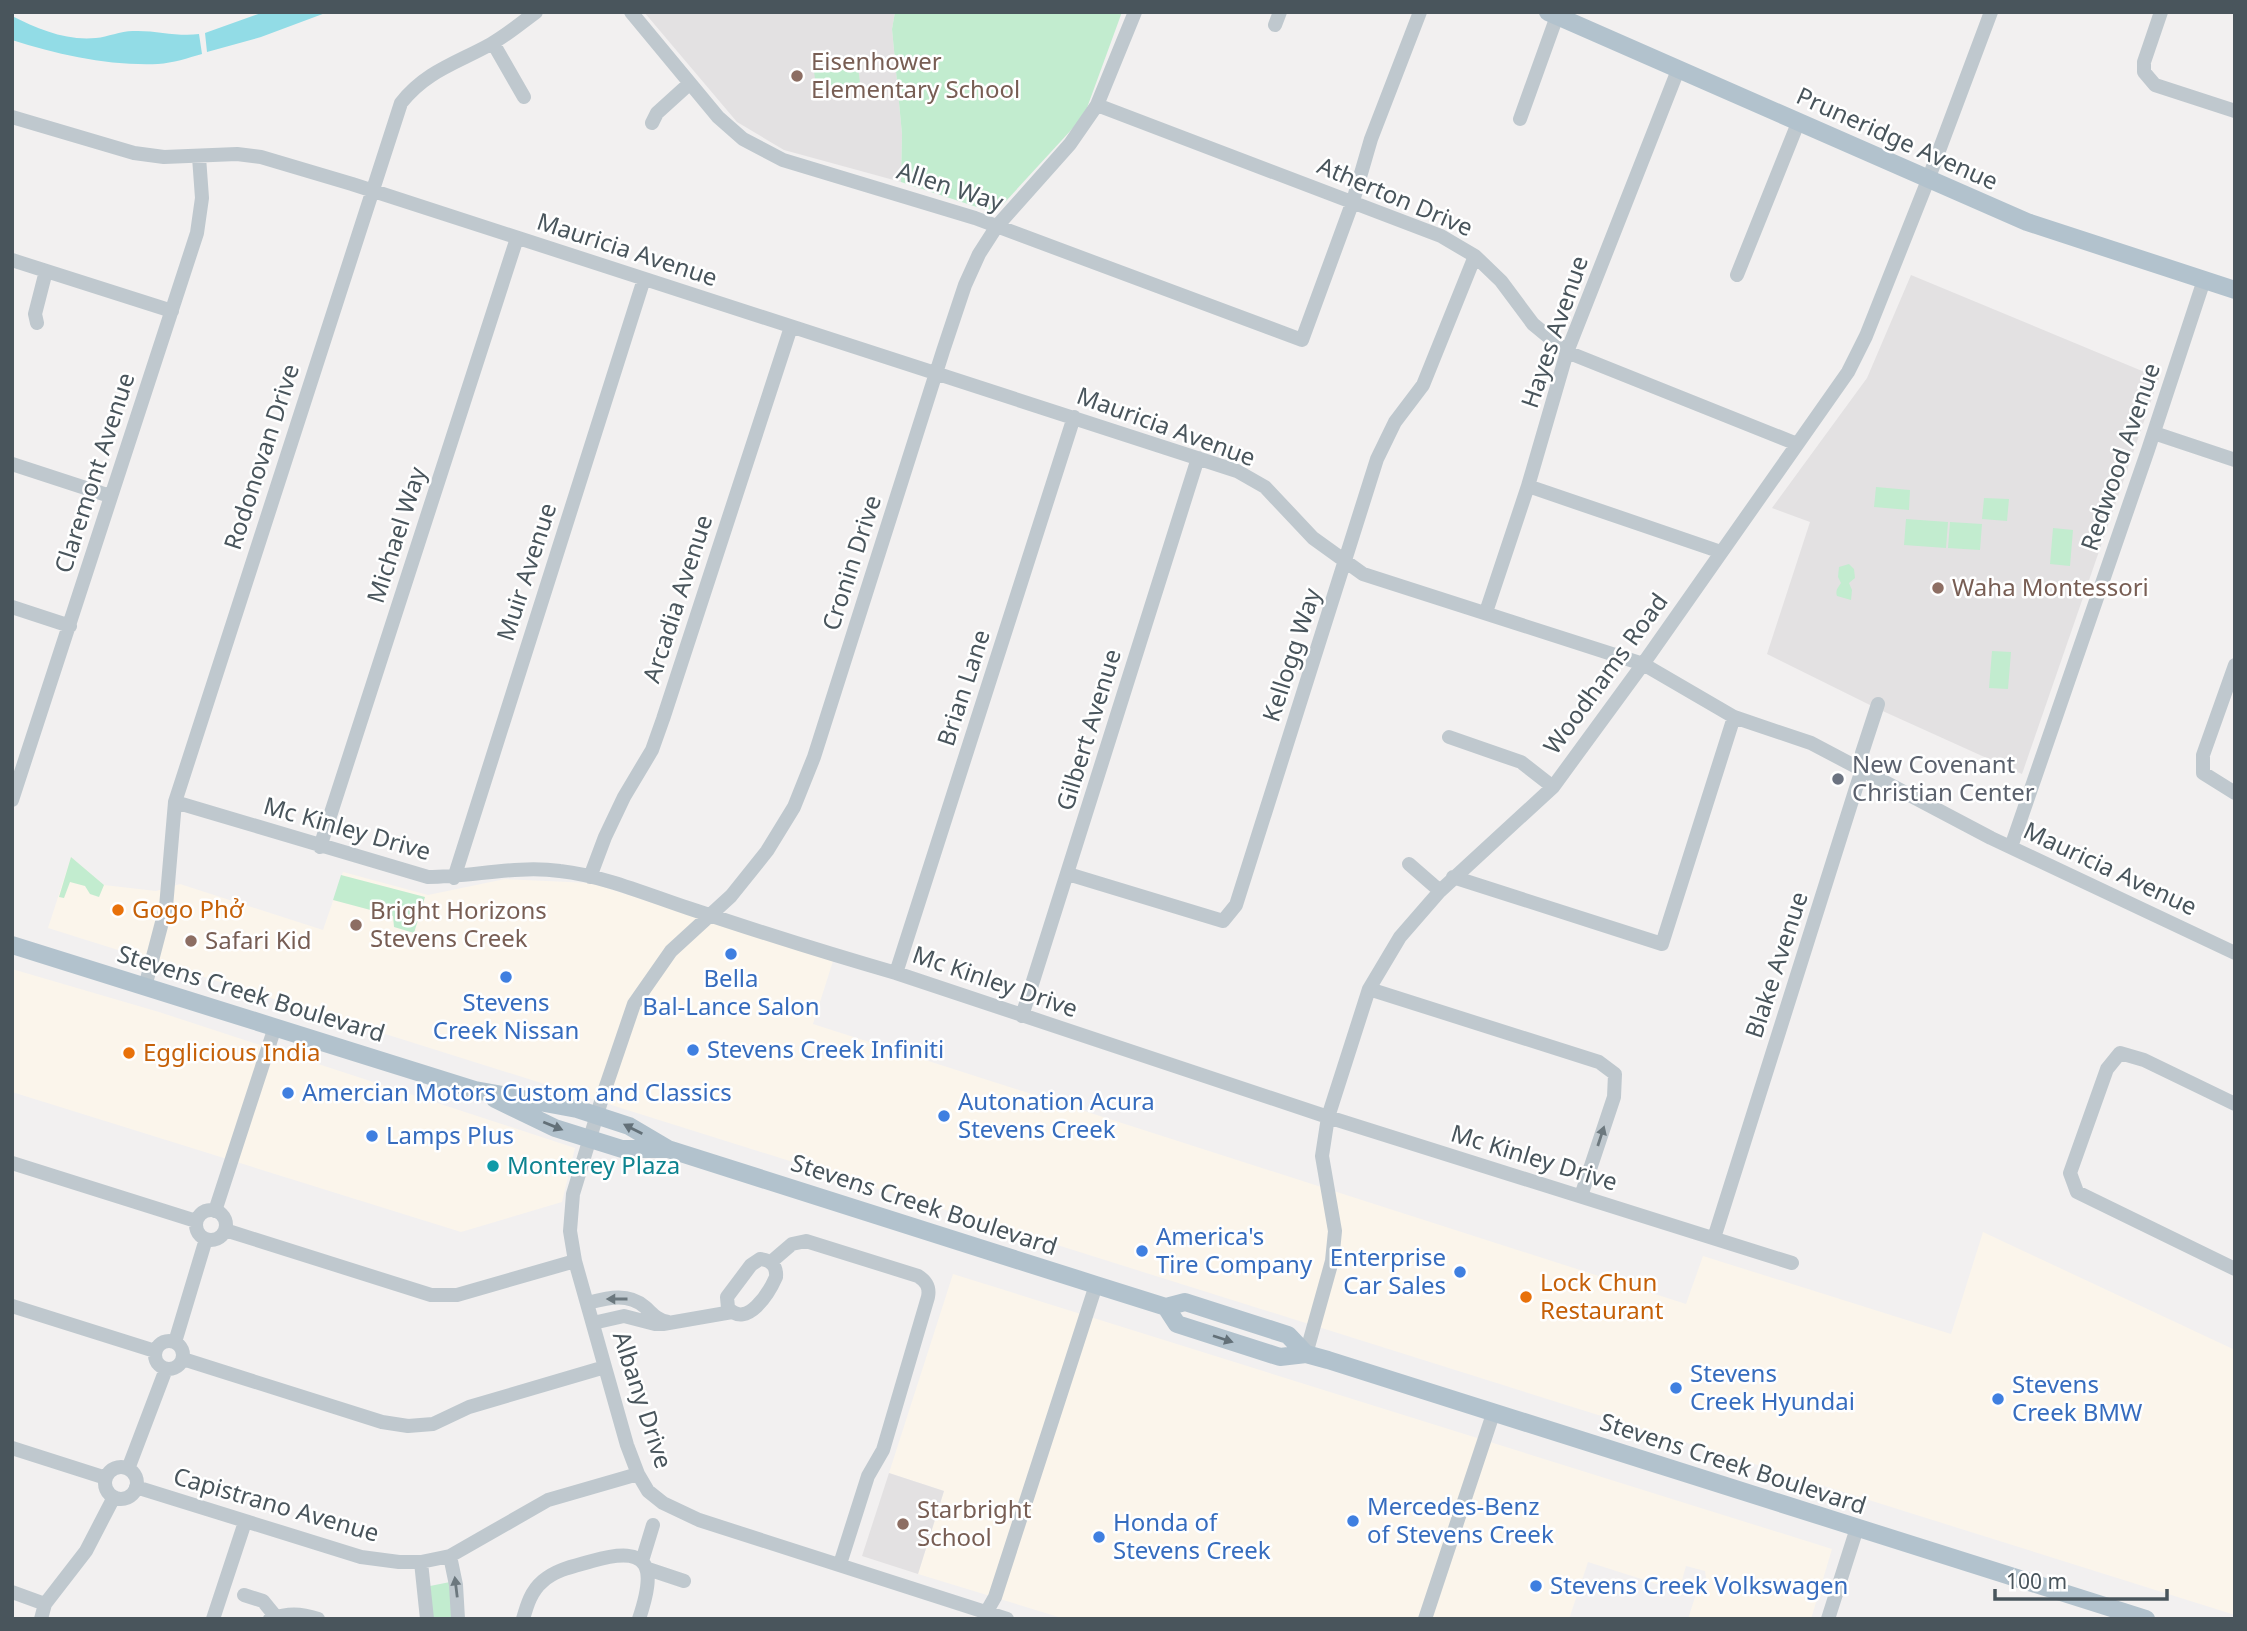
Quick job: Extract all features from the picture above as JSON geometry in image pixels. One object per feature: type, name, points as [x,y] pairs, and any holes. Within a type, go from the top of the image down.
[{"type":"main road","name":"Pruneridge Avenue","points":[[1553,14],[2027,222],[2235,290]]},
{"type":"main road","name":"Stevens Creek Boulevard","points":[[12,945],[475,1090],[563,1105],[596,1115],[629,1126],[668,1149],[1166,1307],[1177,1324],[1280,1357],[1306,1353],[2146,1619]]},
{"type":"main road","name":"Stevens Creek Boulevard","points":[[475,1090],[555,1128],[589,1139],[622,1149],[668,1149]]},
{"type":"street","name":"Rodonovan Drive","points":[[145,987],[166,907],[175,802],[401,103],[412,88],[428,76],[493,43],[536,12]]},
{"type":"street","name":"Allen Way","points":[[631,12],[718,117],[743,139],[783,160],[997,226],[1302,340],[1353,201]]},
{"type":"street","name":"Cronin Drive","points":[[596,1115],[634,1004],[671,951],[731,896],[767,851],[794,807],[818,744],[965,285],[979,254],[997,226],[1070,144],[1097,105],[1135,12]]},
{"type":"street","points":[[1353,201],[1371,139],[1420,12]]},
{"type":"street","name":"Woodhams Road","points":[[1306,1353],[1332,1261],[1335,1231],[1322,1156],[1328,1117],[1369,989],[1400,937],[1440,891],[1553,787],[1848,372],[1866,336],[1928,180],[1991,12]]},
{"type":"street","points":[[2161,12],[2144,62],[2144,72],[2155,85],[2235,111]]},
{"type":"street","points":[[1520,119],[1553,14]]},
{"type":"street","points":[[493,43],[524,97]]},
{"type":"street","name":"Hayes Avenue","points":[[1486,612],[1528,486],[1567,352],[1678,70]]},
{"type":"street","points":[[652,124],[657,113],[689,84]]},
{"type":"street","name":"Atherton Drive","points":[[1097,105],[1441,236],[1475,256],[1502,281],[1533,324],[1567,352],[1797,444]]},
{"type":"street","name":"Mauricia Avenue","points":[[12,117],[134,153],[164,158],[237,154],[261,157],[1237,471],[1265,487],[1313,538],[1363,574],[1643,664],[1734,717],[1811,743],[2011,847],[2235,953]]},
{"type":"street","points":[[1737,275],[1798,123]]},
{"type":"street","name":"Claremont Avenue","points":[[12,800],[197,233],[202,198],[199,157]]},
{"type":"street","name":"Michael Way","points":[[320,847],[517,238]]},
{"type":"street","name":"Kellogg Way","points":[[1068,874],[1223,922],[1236,905],[1377,460],[1395,422],[1423,385],[1475,256]]},
{"type":"street","points":[[12,260],[172,311]]},
{"type":"street","points":[[37,323],[35,314],[46,271]]},
{"type":"street","name":"Muir Avenue","points":[[454,877],[644,279]]},
{"type":"street","name":"Redwood Avenue","points":[[2011,847],[2204,280]]},
{"type":"street","name":"Arcadia Avenue","points":[[590,877],[624,797],[656,740],[791,327]]},
{"type":"street","name":"Brian Lane","points":[[896,973],[1074,418]]},
{"type":"street","points":[[2154,433],[2235,460]]},
{"type":"street","name":"Gilbert Avenue","points":[[1022,1016],[1198,458]]},
{"type":"street","points":[[12,464],[110,496]]},
{"type":"street","points":[[1528,486],[1721,552]]},
{"type":"street","points":[[12,607],[70,626]]},
{"type":"street","points":[[2235,665],[2203,755],[2203,773],[2235,793]]},
{"type":"street","name":"Blake Avenue","points":[[1714,1238],[1862,770],[1862,753],[1878,704]]},
{"type":"street","points":[[1453,877],[1662,944],[1734,717]]},
{"type":"street","points":[[1449,737],[1521,762],[1553,787]]},
{"type":"street","name":"Mc Kinley Drive","points":[[175,802],[428,877],[454,877],[531,868],[590,877],[896,973],[1328,1117],[1792,1263]]},
{"type":"street","points":[[1409,864],[1440,891]]},
{"type":"street","points":[[1369,989],[1599,1062],[1615,1074],[1614,1097],[1581,1196]]},
{"type":"street","points":[[215,1211],[275,1027]]},
{"type":"street","points":[[2235,1104],[2144,1060],[2120,1054],[2107,1069],[2070,1172],[2077,1192],[2235,1269]]},
{"type":"street","name":"Albany Drive","points":[[596,1115],[573,1194],[570,1231],[575,1261],[605,1367],[638,1474],[648,1491],[679,1512],[840,1564],[984,1615],[1007,1619]]},
{"type":"street","points":[[12,1163],[196,1221]]},
{"type":"street","points":[[215,1211],[225,1220],[225,1230],[216,1239],[206,1239],[197,1231],[196,1221],[205,1212],[215,1211]]},
{"type":"street","points":[[225,1230],[431,1295],[457,1295],[575,1261]]},
{"type":"street","points":[[175,1342],[206,1239]]},
{"type":"street","points":[[771,1262],[792,1244],[806,1241],[918,1276],[928,1288],[928,1297],[883,1450],[868,1476],[840,1564]]},
{"type":"street","points":[[760,1259],[771,1262],[777,1272],[774,1283],[748,1314],[737,1315],[732,1312],[727,1297],[751,1265],[760,1259]]},
{"type":"street","points":[[984,1615],[999,1585],[1096,1285]]},
{"type":"street","points":[[587,1303],[614,1297],[636,1301],[643,1313],[655,1324],[732,1312]]},
{"type":"street","points":[[12,1306],[155,1351]]},
{"type":"street","points":[[593,1323],[643,1313]]},
{"type":"street","points":[[175,1342],[183,1349],[183,1359],[176,1368],[166,1369],[158,1364],[155,1351],[161,1343],[175,1342]]},
{"type":"street","points":[[183,1359],[382,1422],[408,1426],[433,1424],[469,1407],[605,1367]]},
{"type":"street","points":[[128,1469],[166,1369]]},
{"type":"street","points":[[1425,1619],[1493,1413]]},
{"type":"street","points":[[12,1448],[106,1478]]},
{"type":"street","points":[[112,1469],[128,1469],[135,1477],[136,1488],[130,1496],[119,1499],[106,1489],[106,1478],[112,1469]]},
{"type":"street","name":"Capistrano Avenue","points":[[136,1488],[361,1557],[421,1562],[450,1556],[548,1500],[638,1474]]},
{"type":"street","points":[[12,1592],[43,1611],[86,1551],[114,1497]]},
{"type":"street","points":[[213,1619],[245,1522]]},
{"type":"street","points":[[639,1619],[648,1592],[645,1565],[653,1525]]},
{"type":"street","points":[[1828,1619],[1857,1528]]},
{"type":"street","points":[[523,1619],[533,1592],[543,1581],[560,1570],[615,1554],[628,1554],[645,1565],[684,1581]]},
{"type":"street","points":[[450,1556],[456,1585],[458,1619]]},
{"type":"street","points":[[421,1562],[427,1619]]},
{"type":"street","points":[[244,1595],[263,1601],[273,1618],[303,1614],[318,1619]]},
{"type":"shaded area","name":"Eisenhower Elementary School","points":[[644,12],[895,12],[892,29],[902,134],[901,182],[784,150],[737,122]]},
{"type":"shaded area","name":"Waha Montessori","points":[[1911,275],[2159,378],[2022,774],[1876,708],[1767,654],[1810,522],[1772,508],[1867,378]]},
{"type":"shaded area","points":[[71,857],[104,885],[156,891],[180,884],[323,930],[343,872],[428,895],[505,879],[591,883],[833,961],[813,1024],[1686,1304],[1703,1256],[1951,1334],[1983,1232],[2235,1350],[2235,1615],[48,928]]},
{"type":"shaded area","points":[[12,969],[159,1012],[575,1148],[562,1202],[461,1232],[12,1092]]},
{"type":"shaded area","points":[[953,1274],[1832,1549],[1811,1619],[1688,1619],[1696,1594],[1706,1578],[1705,1571],[1686,1566],[1679,1591],[1588,1562],[1569,1619],[1065,1619],[918,1574],[944,1491],[889,1473]]},
{"type":"shaded area","name":"Starbright School","points":[[889,1473],[944,1491],[918,1574],[862,1556]]},
{"type":"green space","points":[[895,12],[1122,12],[1084,116],[995,213],[901,182],[902,134],[892,29]]},
{"type":"green space","points":[[858,67],[860,83],[816,87],[814,71]]},
{"type":"green space","points":[[1876,487],[1910,490],[1909,510],[1874,507]]},
{"type":"green space","points":[[1984,498],[2009,499],[2007,521],[1982,519]]},
{"type":"green space","points":[[1906,519],[1948,522],[1946,548],[1904,545]]},
{"type":"green space","points":[[1950,522],[1982,524],[1980,550],[1948,548]]},
{"type":"green space","points":[[2053,528],[2073,530],[2070,566],[2050,564]]},
{"type":"green space","points":[[1849,564],[1854,569],[1855,578],[1849,583],[1852,590],[1851,600],[1837,596],[1836,592],[1841,583],[1838,577],[1839,567]]},
{"type":"green space","points":[[1992,651],[2011,652],[2008,689],[1989,688]]},
{"type":"green space","points":[[71,857],[104,885],[99,897],[90,894],[85,886],[70,882],[64,898],[59,897]]},
{"type":"green space","points":[[341,875],[425,897],[414,933],[394,927],[393,916],[333,900]]},
{"type":"green space","points":[[450,1582],[452,1619],[432,1619],[430,1586]]},
{"type":"water","points":[[264,12],[328,12],[261,37],[207,52],[205,33]]},
{"type":"water","points":[[12,16],[42,29],[74,38],[96,38],[133,31],[199,34],[202,54],[158,64],[103,61],[66,55],[12,40]]},
{"type":"place","name":"Eisenhower Elementary School","points":[[797,76]]},
{"type":"place","name":"Waha Montessori","points":[[1938,588]]},
{"type":"place","name":"New Covenant Christian Center","points":[[1838,779]]},
{"type":"place","name":"Gogo Phở","points":[[118,910]]},
{"type":"place","name":"Bright Horizons Stevens Creek","points":[[356,925]]},
{"type":"place","name":"Safari Kid","points":[[191,941]]},
{"type":"place","name":"Bella Bal-Lance Salon","points":[[731,954]]},
{"type":"place","name":"Stevens Creek Nissan","points":[[506,977]]},
{"type":"place","name":"Stevens Creek Infiniti","points":[[693,1050]]},
{"type":"place","name":"Egglicious India","points":[[129,1053]]},
{"type":"place","name":"Amercian Motors Custom and Classics","points":[[288,1093]]},
{"type":"place","name":"Autonation Acura Stevens Creek","points":[[944,1116]]},
{"type":"place","name":"Lamps Plus","points":[[372,1136]]},
{"type":"place","name":"Monterey Plaza","points":[[493,1166]]},
{"type":"place","name":"America's Tire Company","points":[[1142,1251]]},
{"type":"place","name":"Enterprise Car Sales","points":[[1460,1272]]},
{"type":"place","name":"Lock Chun Restaurant","points":[[1526,1297]]},
{"type":"place","name":"Stevens Creek Hyundai","points":[[1676,1388]]},
{"type":"place","name":"Stevens Creek BMW","points":[[1998,1399]]},
{"type":"place","name":"Mercedes-Benz of Stevens Creek","points":[[1353,1521]]},
{"type":"place","name":"Starbright School","points":[[903,1524]]},
{"type":"place","name":"Honda of Stevens Creek","points":[[1099,1537]]},
{"type":"place","name":"Stevens Creek Volkswagen","points":[[1536,1586]]}]
